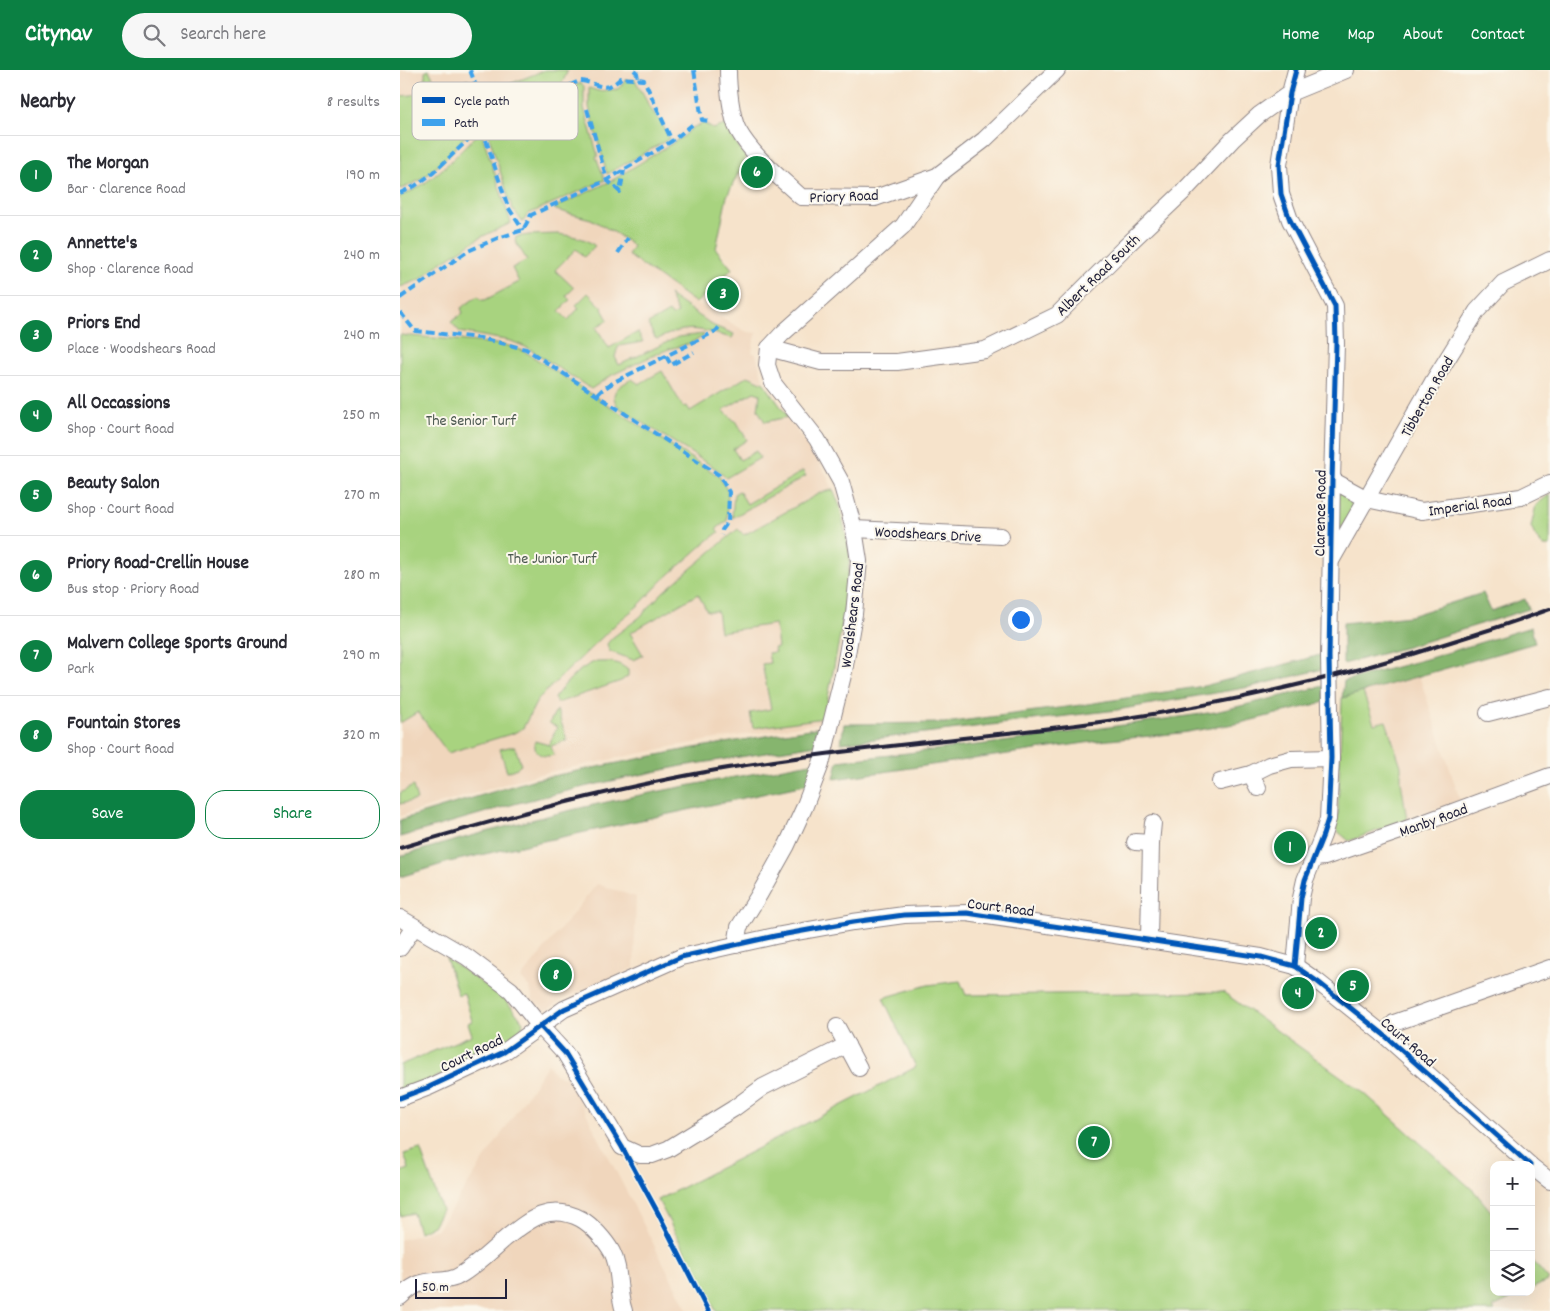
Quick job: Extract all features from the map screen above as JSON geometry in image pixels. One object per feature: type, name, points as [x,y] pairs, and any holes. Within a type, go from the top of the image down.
[{"type":"street","name":"Priory Road","points":[[728,70],[728,88],[737,129],[752,151],[801,197],[875,198],[937,176],[984,140],[1057,70]]},
{"type":"street","name":"Clarence Road","points":[[1294,966],[1301,898],[1305,880],[1328,819],[1331,758],[1329,657],[1336,344],[1335,306],[1290,220],[1282,194],[1279,166],[1290,93],[1296,70]]},
{"type":"street","name":"Albert Road South","points":[[769,348],[821,362],[897,362],[985,350],[1039,324],[1056,315],[1183,192],[1232,140],[1259,115],[1290,93],[1346,70]]},
{"type":"street","points":[[769,348],[782,334],[903,226],[937,176]]},
{"type":"street","name":"Tibberton Road","points":[[1331,561],[1434,380],[1477,311],[1503,283],[1550,260]]},
{"type":"street","name":"Woodshears Road","points":[[736,945],[739,927],[787,845],[821,764],[844,671],[854,614],[859,561],[854,529],[841,482],[817,439],[786,402],[773,383],[767,365],[769,348]]},
{"type":"street","name":"Imperial Road","points":[[1332,480],[1367,499],[1422,512],[1521,497],[1550,483]]},
{"type":"street","name":"Woodshears Drive","points":[[854,529],[1002,536]]},
{"type":"street","points":[[1488,713],[1550,697]]},
{"type":"street","points":[[1220,782],[1254,781],[1269,766],[1291,760],[1331,758]]},
{"type":"street","name":"Manby Road","points":[[1314,858],[1325,857],[1412,827],[1550,776]]},
{"type":"street","points":[[1149,940],[1143,842],[1153,823]]},
{"type":"street","name":"Court Road","points":[[400,1098],[504,1052],[564,1009],[681,957],[775,936],[853,922],[904,915],[967,912],[1261,957],[1294,966],[1318,982],[1382,1034],[1526,1161]]},
{"type":"street","points":[[400,918],[467,957],[511,990],[565,1053],[622,1147],[640,1155],[652,1155],[668,1149],[734,1109],[763,1087],[846,1045]]},
{"type":"street","points":[[400,948],[414,927]]},
{"type":"street","points":[[1382,1034],[1394,1023],[1550,968]]},
{"type":"street","points":[[837,1027],[859,1068]]},
{"type":"street","name":"Court Road","points":[[1535,1168],[1550,1181]]},
{"type":"street","points":[[400,1297],[410,1288],[419,1284],[452,1280],[461,1275],[524,1224],[537,1216],[557,1212],[568,1214],[586,1222],[612,1252],[617,1267],[618,1288],[624,1311]]},
{"type":"shaded area","points":[[400,70],[721,70],[728,124],[734,140],[746,157],[727,196],[716,249],[732,269],[696,303],[747,332],[757,333],[752,352],[756,354],[764,383],[826,474],[840,506],[850,555],[844,615],[823,722],[680,745],[535,775],[400,816]]},
{"type":"shaded area","points":[[1419,675],[1460,800],[1349,841],[1335,829],[1338,813],[1342,698]]},
{"type":"shaded area","points":[[597,884],[636,897],[634,968],[573,994],[546,1010],[533,1001],[530,988],[521,978]]},
{"type":"shaded area","points":[[548,1064],[556,1075],[568,1078],[688,1311],[400,1311],[400,1240],[438,1229]]},
{"type":"green space","points":[[429,70],[435,82],[425,82],[425,72]]},
{"type":"green space","points":[[545,70],[568,70],[563,82],[515,82]]},
{"type":"green space","points":[[626,80],[635,80],[649,107],[662,123],[669,139],[607,174],[589,107],[589,88],[598,91],[618,89]]},
{"type":"green space","points":[[581,83],[584,86],[584,108],[598,156],[596,157],[605,180],[528,214],[523,222],[512,208],[490,140],[578,140],[578,84]]},
{"type":"green space","points":[[412,95],[412,140],[462,140],[443,161],[423,178],[400,189],[400,96]]},
{"type":"green space","points":[[703,123],[713,129],[728,124],[734,140],[746,157],[727,196],[716,249],[732,269],[696,303],[628,255],[633,246],[617,234],[591,219],[556,210],[555,207],[611,181],[684,136],[692,128]]},
{"type":"green space","points":[[472,140],[484,140],[511,223],[481,237],[436,266],[421,279],[400,287],[400,196],[423,184]]},
{"type":"green space","points":[[558,234],[573,236],[595,246],[584,257],[576,249],[555,270],[574,288],[566,296],[570,300],[559,311],[568,320],[579,308],[576,305],[588,293],[603,308],[608,320],[596,327],[609,348],[638,332],[643,342],[619,346],[615,357],[619,365],[678,337],[704,334],[703,337],[652,356],[612,375],[591,389],[528,348],[511,341],[460,332],[451,322],[463,313],[461,308],[478,296],[481,300],[485,300],[519,282],[512,268],[527,260],[515,241],[516,237]]},
{"type":"green space","points":[[669,295],[714,326],[734,334],[732,338],[703,331],[687,330],[669,334],[658,339],[655,338],[648,324],[669,312],[672,316],[678,313]]},
{"type":"green space","points":[[400,335],[489,343],[509,346],[524,351],[719,476],[728,492],[727,521],[716,529],[719,532],[663,580],[639,605],[618,622],[538,699],[523,728],[514,733],[448,753],[418,712],[400,723]]},
{"type":"green space","points":[[662,371],[683,407],[687,406],[690,411],[748,376],[764,383],[788,417],[765,422],[758,410],[760,394],[754,392],[723,410],[738,424],[747,440],[733,449],[740,460],[756,451],[760,458],[726,478],[718,470],[619,408],[614,394],[619,387],[632,379],[639,384]]},
{"type":"green space","points":[[803,471],[806,476],[732,518],[734,494],[739,491],[747,504]]},
{"type":"green space","points":[[1337,489],[1359,501],[1338,534]]},
{"type":"green space","points":[[833,490],[840,506],[850,555],[844,615],[824,718],[753,728],[750,713],[771,709],[762,664],[770,663],[768,653],[775,652],[774,648],[778,647],[775,624],[720,632],[717,611],[707,611],[698,594],[630,633],[643,655],[633,660],[609,651],[607,644],[612,638],[640,617],[663,592],[738,529],[744,535],[820,493]]},
{"type":"green space","points":[[1550,494],[1550,546],[1543,546],[1531,527],[1536,505]]},
{"type":"green space","points":[[1483,593],[1491,611],[1525,599],[1529,609],[1407,647],[1343,664],[1343,623],[1410,616]]},
{"type":"green space","points":[[1531,627],[1535,643],[1342,698],[1344,681],[1430,658]]},
{"type":"green space","points":[[1324,654],[1323,669],[1250,687],[1117,710],[841,743],[844,724],[945,723],[1081,705],[1204,686]]},
{"type":"green space","points":[[594,662],[612,662],[620,665],[628,670],[628,676],[621,681],[557,703],[554,698],[567,682],[576,673]]},
{"type":"green space","points":[[1324,686],[1325,702],[1240,723],[1181,733],[1099,741],[834,779],[838,761],[1003,742],[1215,712]]},
{"type":"green space","points":[[1363,692],[1374,724],[1386,721],[1401,766],[1401,781],[1407,820],[1349,841],[1335,829],[1338,813],[1342,698]]},
{"type":"green space","points":[[557,710],[567,740],[551,746],[554,755],[546,756],[539,754],[535,749],[535,741],[549,745],[557,727],[549,723]]},
{"type":"green space","points":[[821,727],[817,745],[682,766],[588,786],[518,803],[400,837],[400,820],[532,780],[688,749]]},
{"type":"green space","points":[[515,747],[521,765],[507,772],[500,749]]},
{"type":"green space","points":[[816,762],[809,784],[449,862],[400,877],[400,856],[468,837],[609,801]]},
{"type":"green space","points":[[413,786],[417,800],[400,804],[400,793]]},
{"type":"green space","points":[[446,958],[505,999],[523,1022],[521,1032],[496,1051],[400,1093],[400,1065],[472,1035],[468,1023],[472,1021],[464,993],[458,995]]},
{"type":"green space","points":[[960,981],[966,995],[1223,992],[1364,1093],[1474,1191],[1490,1210],[1490,1296],[1516,1296],[1493,1307],[1495,1311],[716,1311],[658,1200],[916,1067],[883,998],[928,985]]},
{"type":"green space","points":[[420,1149],[442,1210],[433,1226],[419,1232],[413,1213],[400,1216],[400,1172],[409,1169],[404,1154]]},
{"type":"green space","points":[[1535,1264],[1549,1280],[1535,1287]]},
{"type":"railway","points":[[400,848],[560,804],[722,769],[889,746],[1099,722],[1250,696],[1335,676],[1419,652],[1550,609]]},
{"type":"marked path","points":[[470,70],[474,82]]},
{"type":"marked path","points":[[634,70],[637,73],[638,79],[644,80]]},
{"type":"marked path","points":[[694,70],[702,120],[710,121]]},
{"type":"marked path","points":[[578,82],[586,82],[605,87],[610,86],[621,78],[644,80],[672,141]]},
{"type":"marked path","points":[[587,109],[607,180],[620,192],[624,170]]},
{"type":"marked path","points":[[400,298],[468,251],[523,230],[531,215],[607,180],[672,141],[693,124]]},
{"type":"marked path","points":[[400,193],[415,186],[433,173],[468,140]]},
{"type":"marked path","points":[[486,140],[508,207],[523,230]]},
{"type":"marked path","points":[[618,253],[628,238]]},
{"type":"marked path","points":[[400,312],[415,331],[480,338],[526,349],[719,475],[729,492],[728,522],[721,535]]},
{"type":"marked path","points":[[597,395],[614,382],[716,331],[721,325]]},
{"type":"marked path","points":[[666,356],[671,365],[694,352]]},
{"type":"cycle path","points":[[1295,966],[1301,898],[1305,880],[1328,819],[1331,758],[1329,657],[1336,344],[1335,306],[1290,220],[1281,194],[1279,165],[1290,93],[1296,70]]},
{"type":"cycle path","points":[[400,1098],[429,1087],[504,1052],[564,1009],[681,957],[775,936],[853,922],[904,915],[967,913],[1261,957],[1295,966],[1383,1034],[1526,1161]]},
{"type":"cycle path","points":[[540,1026],[565,1053],[622,1147],[708,1311]]},
{"type":"place","name":"Priory Road-Crellin House","points":[[757,172]]},
{"type":"place","name":"Priors End","points":[[723,294]]},
{"type":"place","name":"The Morgan","points":[[1290,847]]},
{"type":"place","name":"Annette's","points":[[1321,933]]},
{"type":"place","name":"Fountain Stores","points":[[556,975]]},
{"type":"place","name":"Beauty Salon","points":[[1353,986]]},
{"type":"place","name":"All Occassions","points":[[1298,993]]},
{"type":"place","name":"Malvern College Sports Ground","points":[[1094,1142]]},
{"type":"park label","name":"The Senior Turf","points":[[471,419]]},
{"type":"park label","name":"The Junior Turf","points":[[552,557]]}]
